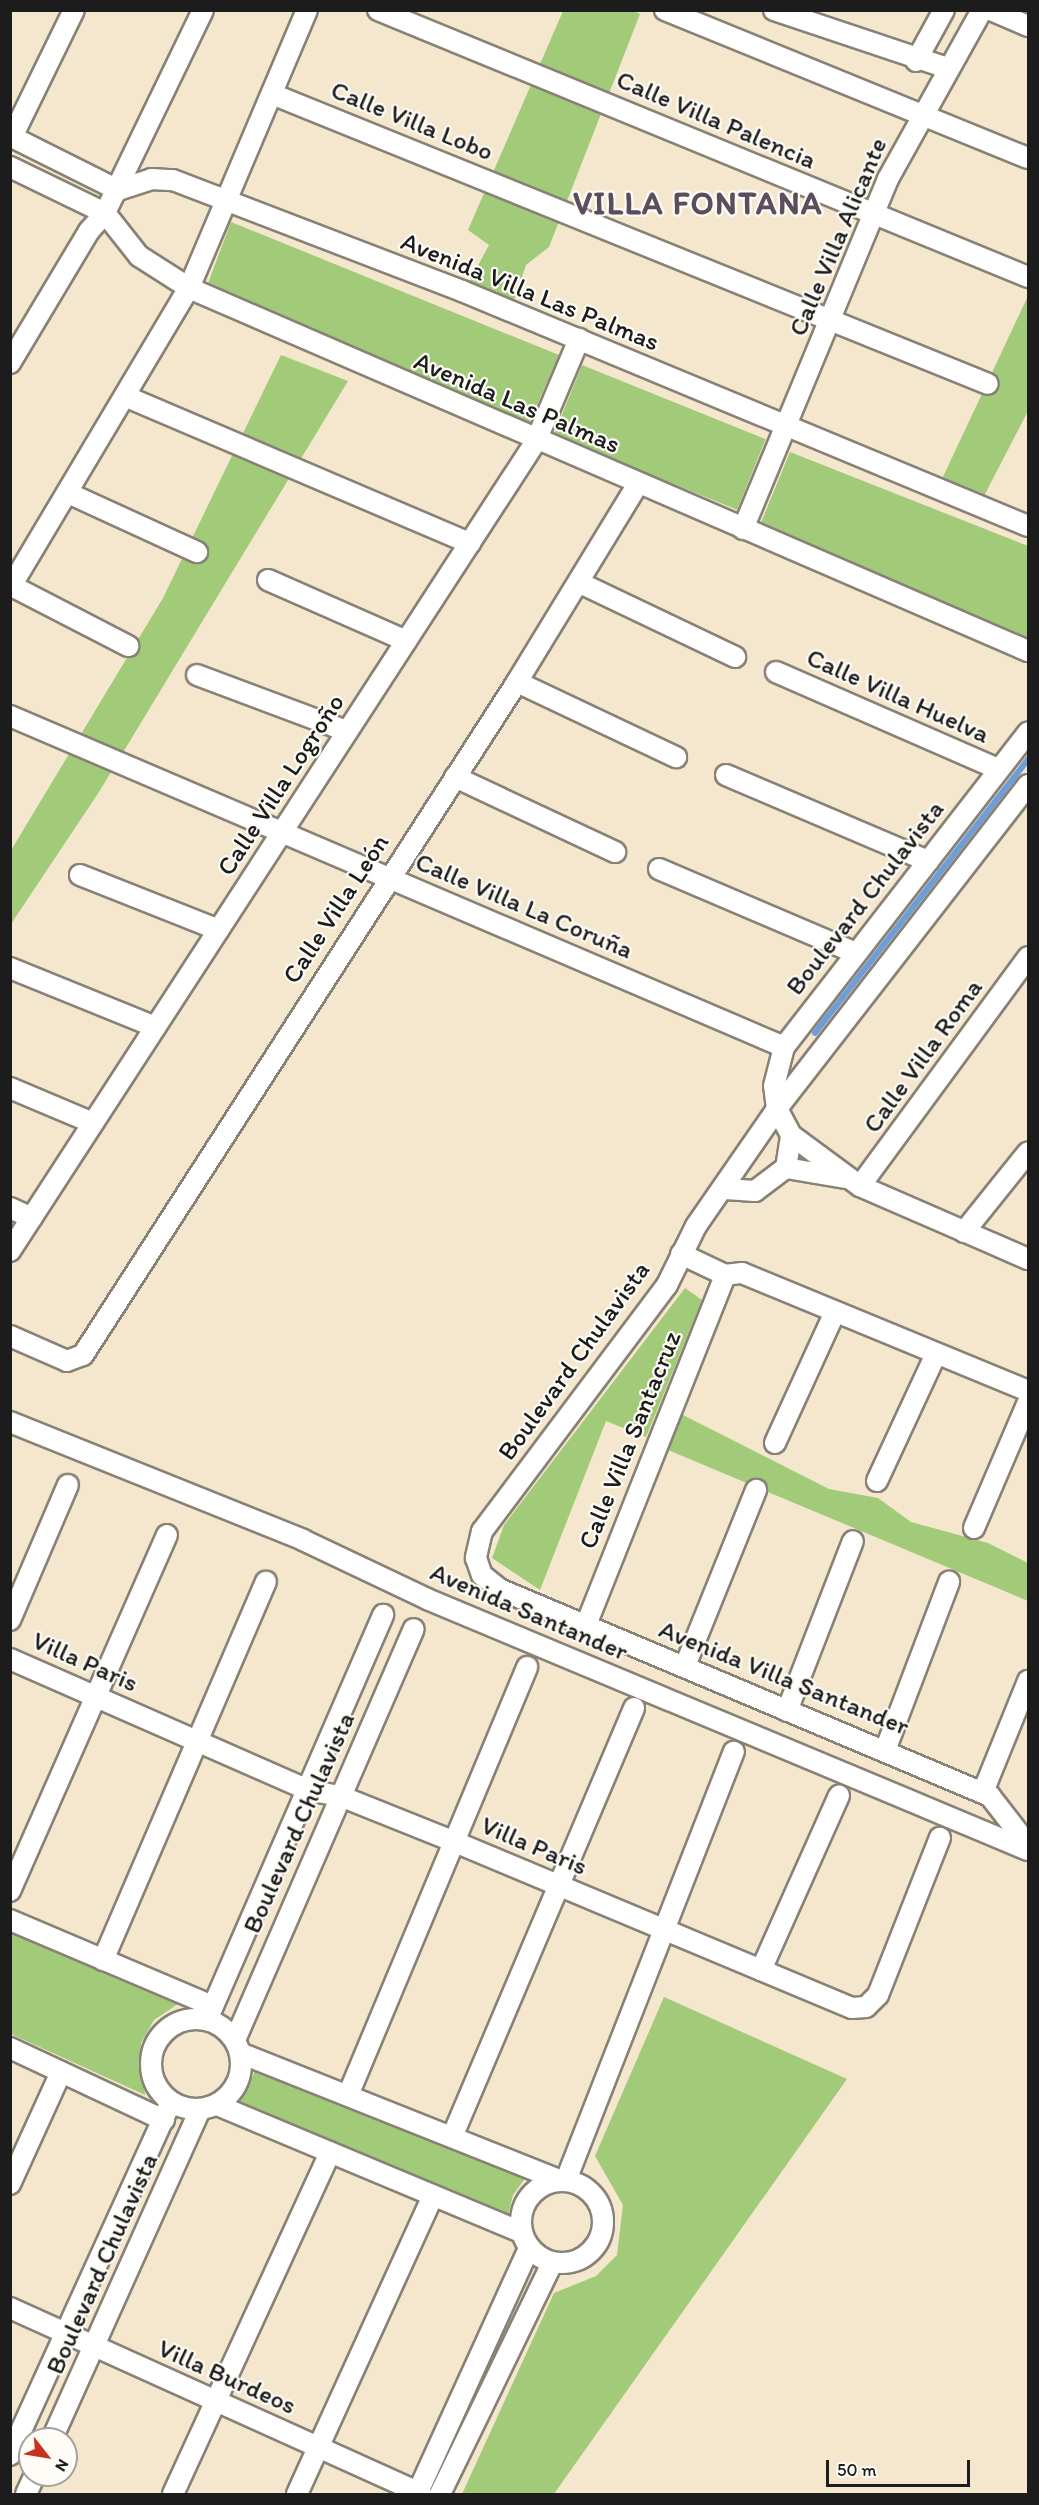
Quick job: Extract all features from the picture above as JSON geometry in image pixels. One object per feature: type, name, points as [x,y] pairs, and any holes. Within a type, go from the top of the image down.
[{"type":"street","points":[[74,10],[11,137],[118,190]]},
{"type":"street","points":[[10,363],[89,231],[105,213],[118,190],[202,10]]},
{"type":"street","points":[[128,646],[11,587],[127,397],[189,288],[307,10]]},
{"type":"street","name":"Calle Villa Palencia","points":[[378,10],[1029,277]]},
{"type":"street","points":[[665,10],[925,113],[1029,158]]},
{"type":"street","points":[[774,10],[916,61],[947,69]]},
{"type":"street","points":[[916,61],[944,10]]},
{"type":"street","name":"Calle Villa Alicante","points":[[743,529],[830,324],[873,214],[947,69],[982,10]]},
{"type":"street","points":[[991,10],[1029,26]]},
{"type":"street","name":"Calle Villa Lobo","points":[[272,94],[532,199],[830,324],[988,384]]},
{"type":"street","name":"Avenida Las Palmas","points":[[10,166],[105,213],[139,256],[189,288],[536,441],[1029,651]]},
{"type":"street","name":"Avenida Villa Las Palmas","points":[[118,190],[151,179],[173,180],[224,202],[579,339],[1029,526]]},
{"type":"street","name":"Calle Villa Logroño","points":[[10,1251],[536,441],[579,339]]},
{"type":"street","points":[[127,397],[284,461],[470,543]]},
{"type":"street","name":"Calle Villa León","points":[[10,1336],[76,1362],[388,877],[517,682],[580,583],[638,484]]},
{"type":"street","points":[[69,493],[196,552]]},
{"type":"street","points":[[268,580],[406,641]]},
{"type":"street","points":[[580,583],[735,657]]},
{"type":"street","name":"Calle Villa Huelva","points":[[776,672],[998,769]]},
{"type":"street","points":[[197,675],[347,732]]},
{"type":"street","points":[[517,682],[675,757]]},
{"type":"street","name":"Calle Villa La Coruña","points":[[10,716],[784,1047]]},
{"type":"street","name":"Boulevard Chulavista","points":[[791,1135],[777,1109],[774,1086],[784,1047],[1029,732]]},
{"type":"street","points":[[726,775],[928,861]]},
{"type":"street","points":[[455,777],[615,852]]},
{"type":"street","name":"Boulevard Chulavista","points":[[482,1532],[668,1285],[681,1254],[777,1109],[1029,785]]},
{"type":"street","points":[[659,869],[856,953]]},
{"type":"street","points":[[80,875],[219,930]]},
{"type":"street","name":"Calle Villa Roma","points":[[854,1183],[1029,957]]},
{"type":"street","points":[[10,968],[155,1027]]},
{"type":"street","points":[[10,1088],[93,1123]]},
{"type":"street","points":[[725,1189],[755,1191],[786,1168],[791,1135],[854,1183]]},
{"type":"street","points":[[964,1232],[1029,1152]]},
{"type":"street","points":[[786,1168],[854,1183],[1029,1258]]},
{"type":"street","points":[[10,1208],[32,1218]]},
{"type":"street","points":[[681,1254],[725,1275],[742,1273],[1029,1391]]},
{"type":"street","name":"Calle Villa Santacruz","points":[[586,1625],[725,1275]]},
{"type":"street","points":[[775,1443],[835,1312]]},
{"type":"street","points":[[877,1481],[936,1354]]},
{"type":"street","points":[[974,1528],[1029,1402]]},
{"type":"street","name":"Avenida Santander","points":[[10,1422],[303,1540],[427,1599],[1029,1850]]},
{"type":"street","points":[[10,1620],[68,1485]]},
{"type":"street","points":[[685,1666],[756,1490]]},
{"type":"street","name":"Avenida Santander","points":[[482,1532],[476,1558],[482,1575],[499,1589]]},
{"type":"street","points":[[10,1891],[167,1534]]},
{"type":"street","points":[[787,1711],[854,1541]]},
{"type":"street","points":[[103,1960],[266,1582]]},
{"type":"street","points":[[886,1748],[949,1582]]},
{"type":"street","name":"Avenida Villa Santander","points":[[499,1589],[787,1711],[886,1748],[983,1792],[1029,1845]]},
{"type":"street","name":"Boulevard Chulavista","points":[[210,2013],[383,1615]]},
{"type":"street","name":"Boulevard Chulavista","points":[[58,2427],[209,2107],[238,2083],[237,2046],[340,1796],[414,1629]]},
{"type":"street","name":"Villa Paris","points":[[10,1659],[308,1790],[340,1796],[455,1842],[852,2008],[866,2007],[878,1995],[940,1838]]},
{"type":"street","points":[[350,2093],[527,1667]]},
{"type":"street","points":[[983,1792],[1029,1681]]},
{"type":"street","points":[[452,2136],[556,1885],[634,1708]]},
{"type":"street","points":[[418,2494],[525,2240],[524,2203],[539,2188],[562,2180],[734,1752]]},
{"type":"street","points":[[761,1970],[839,1796]]},
{"type":"street","points":[[10,1920],[103,1960],[210,2013],[237,2046],[452,2136],[562,2180],[579,2184],[598,2202],[603,2229],[598,2242],[579,2260],[552,2263],[525,2240],[433,2195],[330,2152],[209,2107],[167,2111],[61,2072],[10,2048]]},
{"type":"street","points":[[167,2111],[152,2077],[155,2046],[176,2024],[210,2013]]},
{"type":"street","points":[[10,2184],[61,2072]]},
{"type":"street","name":"Boulevard Chulavista","points":[[10,2455],[167,2111]]},
{"type":"street","points":[[173,2494],[330,2152]]},
{"type":"street","points":[[297,2494],[433,2195]]},
{"type":"street","points":[[440,2494],[552,2263]]},
{"type":"street","name":"Villa Burdeos","points":[[10,2308],[418,2494]]},
{"type":"green space","points":[[632,10],[640,14],[549,247],[526,265],[512,306],[467,286],[489,245],[468,230],[563,11]]},
{"type":"green space","points":[[231,222],[559,355],[526,430],[207,286]]},
{"type":"green space","points":[[1028,296],[1028,411],[984,496],[941,481]]},
{"type":"green space","points":[[281,355],[348,381],[99,792],[11,924],[10,852],[163,598]]},
{"type":"green space","points":[[582,365],[766,439],[737,510],[554,435]]},
{"type":"green space","points":[[790,452],[1028,546],[1028,640],[760,525]]},
{"type":"green space","points":[[685,1288],[702,1300],[646,1437],[606,1421],[540,1590],[492,1558],[504,1525]]},
{"type":"green space","points":[[681,1414],[829,1489],[878,1498],[911,1522],[988,1543],[1028,1563],[1028,1601],[668,1450]]},
{"type":"green space","points":[[11,1931],[178,2004],[154,2020],[141,2043],[145,2095],[11,2034]]},
{"type":"green space","points":[[664,1997],[847,2079],[554,2494],[462,2494],[554,2293],[596,2276],[617,2255],[623,2205],[595,2156]]},
{"type":"green space","points":[[257,2066],[526,2177],[513,2195],[507,2220],[240,2103]]},
{"type":"waterway","points":[[815,1033],[1028,759]]},
{"type":"district","name":"VILLA FONTANA","points":[[698,203]]}]
